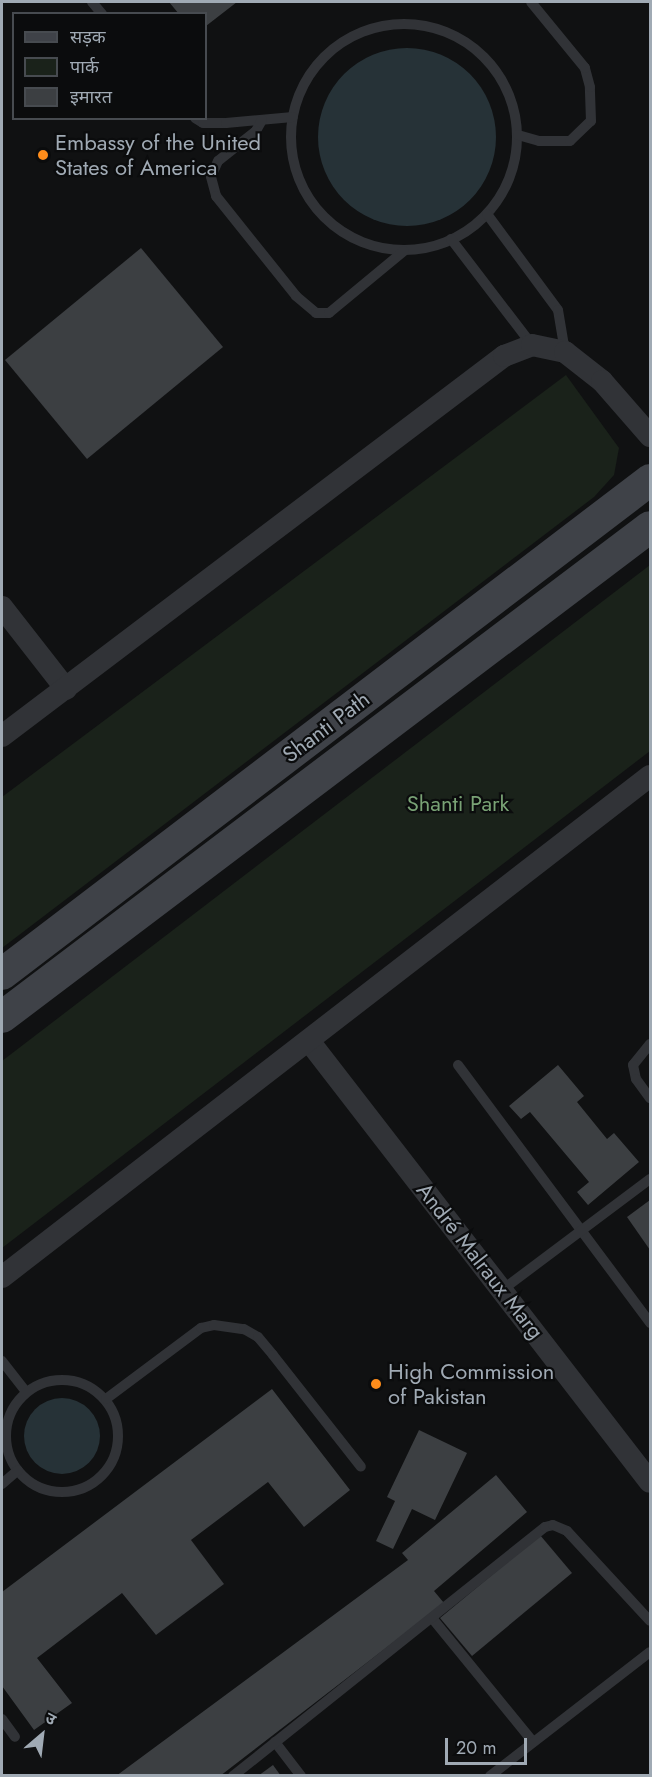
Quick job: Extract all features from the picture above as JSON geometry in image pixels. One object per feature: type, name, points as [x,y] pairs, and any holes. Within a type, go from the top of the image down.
[{"type":"main road","name":"Shanti Path","points":[[2,974],[651,480]]},
{"type":"main road","name":"Shanti Path","points":[[2,1017],[651,527]]},
{"type":"street","points":[[2,736],[504,356],[532,345],[565,352],[602,381],[651,436]]},
{"type":"street","points":[[2,607],[66,689]]},
{"type":"street","points":[[2,1277],[651,776]]},
{"type":"street","name":"André Malraux Marg","points":[[309,1041],[651,1482]]},
{"type":"lane","points":[[518,135],[539,141],[570,141],[591,121],[590,87],[585,68],[531,2]]},
{"type":"lane","points":[[390,24],[429,26],[465,42],[494,67],[512,99],[518,135],[513,170],[497,203],[472,229],[452,239],[404,251],[369,245],[336,228],[311,202],[294,168],[290,129],[293,117],[300,91],[321,58],[353,36],[390,24]]},
{"type":"lane","points":[[198,120],[203,123],[226,123],[293,117]]},
{"type":"lane","points":[[262,120],[256,131],[218,161],[211,177],[216,196],[296,296],[316,313],[329,313],[404,251]]},
{"type":"lane","points":[[487,214],[558,310],[565,352]]},
{"type":"lane","points":[[452,239],[532,345]]},
{"type":"lane","points":[[651,1044],[633,1065],[636,1079],[651,1098]]},
{"type":"lane","points":[[458,1065],[651,1323]]},
{"type":"lane","points":[[502,1290],[651,1179]]},
{"type":"lane","points":[[106,1400],[201,1328],[214,1325],[244,1329],[273,1354],[361,1467]]},
{"type":"lane","points":[[2,1361],[26,1392]]},
{"type":"lane","points":[[50,1381],[76,1381],[106,1400],[116,1416],[119,1434],[117,1453],[108,1470],[94,1484],[77,1491],[57,1493],[39,1488],[18,1470],[6,1443],[6,1424],[13,1407],[26,1392],[50,1381]]},
{"type":"lane","points":[[2,1484],[18,1470]]},
{"type":"lane","points":[[233,1776],[553,1525],[567,1531],[651,1621]]},
{"type":"lane","points":[[432,1618],[533,1742]]},
{"type":"lane","points":[[490,1776],[651,1652]]},
{"type":"lane","points":[[2,1719],[15,1737]]},
{"type":"lane","points":[[275,1742],[301,1776]]},
{"type":"green space","points":[[566,375],[619,448],[614,475],[594,497],[2,948],[2,797]]},
{"type":"green space","name":"Shanti Park","points":[[650,565],[650,751],[2,1248],[2,1061]]},
{"type":"shaded area","points":[[407,48],[441,55],[470,74],[489,103],[496,137],[489,171],[470,200],[441,219],[407,226],[373,219],[344,200],[325,171],[318,137],[325,103],[344,74],[373,55]]},
{"type":"shaded area","points":[[62,1398],[77,1401],[89,1409],[97,1421],[100,1436],[97,1451],[89,1463],[77,1471],[62,1474],[47,1471],[35,1463],[27,1451],[24,1436],[27,1421],[35,1409],[47,1401]]},
{"type":"building","points":[[169,2],[237,2],[207,25],[207,12],[177,12]]},
{"type":"building","points":[[141,248],[223,347],[87,459],[5,360]]},
{"type":"building","points":[[558,1065],[584,1096],[577,1102],[607,1139],[614,1133],[639,1162],[588,1205],[577,1192],[589,1182],[530,1112],[521,1119],[509,1106]]},
{"type":"building","points":[[650,1200],[650,1250],[627,1217]]},
{"type":"building","points":[[272,1389],[350,1490],[304,1527],[268,1482],[191,1540],[224,1584],[156,1635],[122,1593],[37,1658],[72,1703],[34,1730],[2,1686],[2,1592]]},
{"type":"building","points":[[419,1430],[467,1453],[435,1520],[412,1509],[393,1549],[376,1541],[395,1501],[387,1497]]},
{"type":"building","points":[[496,1475],[527,1512],[434,1591],[444,1603],[434,1611],[220,1776],[116,1776],[408,1560],[402,1553]]},
{"type":"building","points":[[540,1535],[572,1573],[472,1656],[440,1618]]},
{"type":"building","points":[[273,1765],[281,1776],[258,1776]]},
{"type":"place","name":"Embassy of the United States of America","points":[[43,155]]},
{"type":"place","name":"High Commission of Pakistan","points":[[376,1384]]}]
